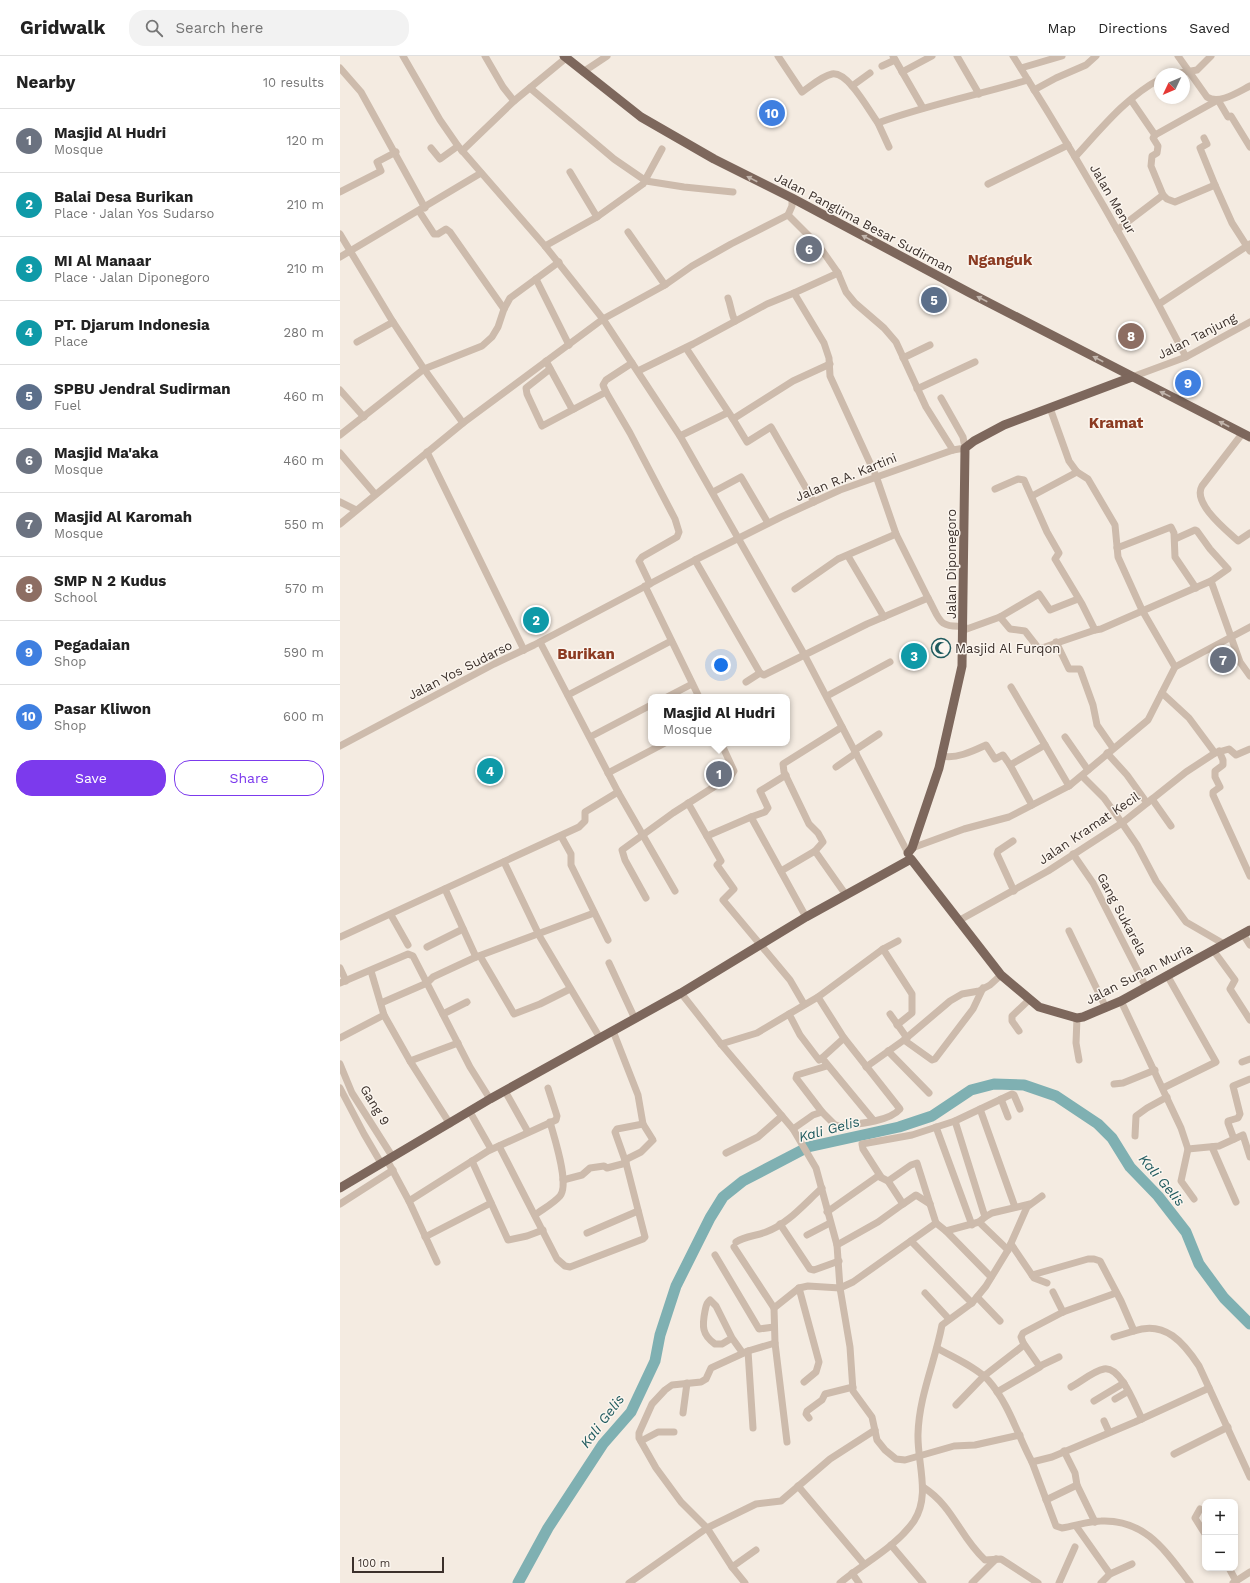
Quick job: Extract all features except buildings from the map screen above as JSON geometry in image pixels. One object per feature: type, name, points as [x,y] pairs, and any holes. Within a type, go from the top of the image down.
[{"type":"main road","name":"Jalan Panglima Besar Sudirman","points":[[565,57],[641,117],[662,131],[1246,436]]},
{"type":"main road","points":[[965,448],[974,441],[994,430],[1132,377]]},
{"type":"main road","name":"Jalan Diponegoro","points":[[910,853],[942,756],[962,666],[964,628],[965,448]]},
{"type":"main road","points":[[340,1188],[490,1099],[682,993],[806,917],[846,895],[910,853]]},
{"type":"main road","name":"Jalan Sunan Muria","points":[[910,853],[958,921],[1001,974],[1039,1007],[1077,1018],[1084,1017],[1121,1001],[1246,932]]},
{"type":"street","points":[[403,56],[440,120],[460,149],[559,262],[603,319],[680,436],[804,654],[910,853],[964,829],[1009,817],[1069,786],[1148,720],[1175,667],[1250,627]]},
{"type":"street","points":[[485,56],[506,91],[514,101]]},
{"type":"street","points":[[583,72],[606,56]]},
{"type":"street","points":[[778,56],[802,92],[824,78],[837,74],[843,77],[852,86],[878,123],[890,147]]},
{"type":"street","points":[[902,72],[932,56]]},
{"type":"street","points":[[957,56],[979,94]]},
{"type":"street","name":"Jalan Menur","points":[[1013,56],[1068,145],[1117,230],[1159,304],[1186,357]]},
{"type":"street","points":[[1021,68],[1062,56]]},
{"type":"street","points":[[1034,90],[1056,78],[1086,65],[1096,56]]},
{"type":"street","points":[[1178,56],[1186,68]]},
{"type":"street","points":[[1190,72],[1197,70],[1211,56]]},
{"type":"street","points":[[431,148],[440,159],[460,149],[565,57]]},
{"type":"street","points":[[882,66],[894,58],[923,108]]},
{"type":"street","points":[[340,68],[361,92],[396,152],[434,234],[438,234],[446,229],[450,232],[504,308]]},
{"type":"street","points":[[852,86],[870,73]]},
{"type":"street","points":[[1190,73],[1207,97],[1217,100],[1228,117],[1231,116],[1250,147]]},
{"type":"street","points":[[878,123],[923,108],[1028,80]]},
{"type":"street","points":[[1075,157],[1112,117],[1131,100],[1154,84]]},
{"type":"street","points":[[1154,134],[1217,100],[1250,86]]},
{"type":"street","points":[[530,88],[614,159],[646,181],[733,192]]},
{"type":"street","points":[[1131,100],[1154,134],[1153,138],[1158,146],[1157,153],[1152,156],[1151,166],[1163,195],[1167,199],[1175,202],[1215,184]]},
{"type":"street","points":[[1159,304],[1249,247],[1232,224],[1200,148],[1207,144],[1204,138]]},
{"type":"street","points":[[988,184],[1068,145]]},
{"type":"street","points":[[545,246],[597,217],[646,181],[662,149]]},
{"type":"street","points":[[340,192],[381,171],[377,162],[396,152]]},
{"type":"street","points":[[570,172],[597,217]]},
{"type":"street","points":[[340,257],[481,173]]},
{"type":"street","points":[[1117,230],[1163,195]]},
{"type":"street","points":[[606,392],[542,426],[526,388],[569,345],[603,319],[665,285],[692,266],[731,244],[788,215],[792,206],[792,198]]},
{"type":"street","points":[[788,215],[819,246],[838,273],[846,292],[855,303],[884,328],[896,342],[917,389],[953,450]]},
{"type":"street","points":[[628,232],[665,285]]},
{"type":"street","points":[[340,234],[393,322],[424,369],[463,423]]},
{"type":"street","points":[[340,435],[424,369],[482,346],[492,337],[498,327],[504,308],[510,298],[559,262]]},
{"type":"street","points":[[638,371],[686,348],[766,304],[838,273]]},
{"type":"street","points":[[536,279],[569,345]]},
{"type":"street","points":[[794,293],[824,344],[830,364],[830,376],[876,476],[896,534],[942,623],[950,627],[964,628],[1000,617],[1039,594],[1050,610],[1078,599]]},
{"type":"street","points":[[728,298],[731,308],[730,313],[735,321]]},
{"type":"street","points":[[357,342],[393,322]]},
{"type":"street","name":"Jalan Tanjung","points":[[1132,377],[1186,357],[1250,322]]},
{"type":"street","points":[[903,358],[930,345]]},
{"type":"street","points":[[686,348],[747,442],[772,427],[814,502]]},
{"type":"street","points":[[917,389],[975,362]]},
{"type":"street","points":[[632,363],[606,380],[603,385],[675,519],[679,532],[677,537],[642,557],[639,562],[671,641],[697,694]]},
{"type":"street","points":[[733,419],[793,381],[830,364]]},
{"type":"street","points":[[548,365],[571,407],[574,409]]},
{"type":"street","points":[[340,524],[463,423],[548,365]]},
{"type":"street","points":[[340,390],[364,417]]},
{"type":"street","points":[[941,398],[962,434],[965,448]]},
{"type":"street","points":[[1050,408],[1069,461],[1077,472],[1088,479],[1115,525],[1118,557],[1142,610],[1175,667]]},
{"type":"street","points":[[680,436],[727,413]]},
{"type":"street","points":[[1246,436],[1202,486],[1199,491],[1199,497],[1207,510],[1238,541],[1250,533]]},
{"type":"street","name":"Jalan R.A. Kartini","points":[[739,538],[814,502],[876,476],[953,450],[965,448]]},
{"type":"street","points":[[427,452],[524,650]]},
{"type":"street","points":[[340,453],[375,494]]},
{"type":"street","points":[[1032,496],[1077,472]]},
{"type":"street","points":[[713,492],[741,477],[768,523]]},
{"type":"street","points":[[996,489],[1022,478],[1032,496],[1047,532],[1059,553],[1055,559],[1095,630]]},
{"type":"street","points":[[340,502],[356,510]]},
{"type":"street","points":[[1117,548],[1170,526],[1173,529],[1175,539],[1176,557],[1196,588]]},
{"type":"street","points":[[1000,617],[1010,629],[1025,631],[1040,649],[1056,642],[1101,629],[1211,581],[1228,569],[1210,549],[1197,531],[1195,530],[1175,539]]},
{"type":"street","points":[[795,589],[838,559],[848,556],[896,534]]},
{"type":"street","name":"Jalan Yos Sudarso","points":[[340,746],[494,664],[540,642],[739,538]]},
{"type":"street","points":[[848,556],[884,617]]},
{"type":"street","points":[[695,560],[760,673],[768,675],[804,654],[928,598]]},
{"type":"street","points":[[1211,581],[1230,638],[1240,662],[1250,676]]},
{"type":"street","points":[[568,695],[671,641]]},
{"type":"street","points":[[540,642],[618,792],[644,834],[675,891]]},
{"type":"street","points":[[1056,642],[1069,669],[1080,669],[1093,705],[1097,725],[1113,748]]},
{"type":"street","points":[[827,696],[890,662]]},
{"type":"street","points":[[746,682],[760,673]]},
{"type":"street","points":[[673,694],[692,684]]},
{"type":"street","points":[[1011,688],[1069,786]]},
{"type":"street","points":[[1162,693],[1189,718],[1223,760],[1223,765],[1215,771],[1215,777],[1220,787],[1213,792],[1213,795],[1250,876]]},
{"type":"street","points":[[590,737],[648,707]]},
{"type":"street","points":[[781,871],[815,851],[822,845],[823,840],[809,824],[786,775],[783,767],[784,762],[842,727]]},
{"type":"street","points":[[836,767],[879,734]]},
{"type":"street","points":[[1065,737],[1088,770]]},
{"type":"street","points":[[942,756],[950,758],[970,753],[986,745],[995,759],[1004,755],[1032,805]]},
{"type":"street","points":[[1010,765],[1045,745]]},
{"type":"street","points":[[608,772],[659,746]]},
{"type":"street","points":[[646,898],[622,851],[644,834],[731,776],[734,771],[722,746]]},
{"type":"street","points":[[1217,752],[1229,749],[1236,755],[1250,749]]},
{"type":"street","name":"Jalan Kramat Kecil","points":[[958,921],[1014,891],[1122,823],[1186,772],[1217,752]]},
{"type":"street","points":[[1107,754],[1171,826]]},
{"type":"street","points":[[707,836],[764,812],[768,808],[760,791],[786,775]]},
{"type":"street","points":[[1082,776],[1104,798],[1122,823],[1137,845],[1156,881],[1186,922],[1224,944]]},
{"type":"street","points":[[340,937],[561,836],[583,824],[585,821],[585,812],[618,792]]},
{"type":"street","points":[[688,804],[721,861],[717,865],[734,889],[723,900],[790,980],[804,1004]]},
{"type":"street","points":[[751,817],[806,917]]},
{"type":"street","points":[[561,836],[571,854],[571,865],[608,940]]},
{"type":"street","points":[[1013,841],[998,850],[997,854],[1014,891]]},
{"type":"street","points":[[815,851],[846,895]]},
{"type":"street","name":"Gang Sukarela","points":[[1073,854],[1093,883],[1146,987]]},
{"type":"street","points":[[504,862],[538,934],[600,1038]]},
{"type":"street","points":[[445,890],[478,956],[514,1014],[540,1004],[570,989]]},
{"type":"street","points":[[381,1003],[478,956],[594,913]]},
{"type":"street","points":[[391,915],[408,945]]},
{"type":"street","points":[[427,947],[464,929]]},
{"type":"street","points":[[1069,931],[1106,1008]]},
{"type":"street","points":[[1246,932],[1250,944]]},
{"type":"street","points":[[721,1044],[757,1033],[818,997],[883,949],[898,942]]},
{"type":"street","points":[[883,949],[913,997],[912,1013],[898,1025]]},
{"type":"street","points":[[1213,950],[1235,980],[1230,989],[1250,1020]]},
{"type":"street","points":[[340,968],[343,982],[408,954],[416,960],[470,1067],[490,1099]]},
{"type":"street","points":[[609,962],[635,1019]]},
{"type":"street","points":[[371,971],[384,1015],[410,1061],[450,1124]]},
{"type":"street","points":[[866,1067],[905,1039],[950,1001],[962,994],[979,991],[1001,974]]},
{"type":"street","points":[[1163,1088],[1216,1062],[1167,975]]},
{"type":"street","points":[[890,1014],[898,1025],[905,1039],[932,1060],[977,1004],[983,988]]},
{"type":"street","points":[[682,993],[721,1044],[793,1129],[808,1152],[816,1168],[830,1224],[837,1245],[840,1288],[850,1347],[853,1387],[857,1398],[872,1418],[877,1440],[885,1450],[896,1459],[905,1460],[954,1446],[975,1445],[1020,1435]]},
{"type":"street","points":[[818,997],[844,1038],[900,1109],[897,1113],[874,1121],[839,1126],[835,1124],[822,1112],[796,1078],[797,1075],[801,1073],[827,1066]]},
{"type":"street","points":[[1019,1031],[1012,1021],[1012,1016],[1030,999]]},
{"type":"street","points":[[1121,1001],[1155,1070],[1181,1128],[1188,1149],[1181,1181],[1194,1199]]},
{"type":"street","points":[[443,1014],[467,1002]]},
{"type":"street","points":[[789,1014],[813,1053],[819,1060],[844,1038]]},
{"type":"street","points":[[340,1038],[384,1015]]},
{"type":"street","points":[[1077,1018],[1076,1043],[1079,1060]]},
{"type":"street","points":[[563,1180],[580,1176],[590,1168],[604,1166],[607,1168],[626,1162],[641,1152],[653,1140],[643,1124],[638,1095],[613,1031]]},
{"type":"street","points":[[410,1061],[458,1043]]},
{"type":"street","points":[[888,1050],[929,1093]]},
{"type":"street","points":[[822,1058],[827,1066],[874,1121]]},
{"type":"street","points":[[1242,1062],[1250,1058]]},
{"type":"street","name":"Gang 9","points":[[340,1064],[352,1093],[387,1160]]},
{"type":"street","points":[[1114,1084],[1123,1083],[1155,1070]]},
{"type":"street","points":[[1234,1139],[1228,1121],[1238,1118],[1240,1114],[1233,1086],[1250,1079]]},
{"type":"street","points":[[340,1088],[364,1134],[387,1160],[393,1170],[426,1236],[437,1262]]},
{"type":"street","points":[[409,1201],[492,1149],[556,1120],[557,1116],[548,1088]]},
{"type":"street","points":[[505,1091],[528,1132]]},
{"type":"street","points":[[903,1204],[888,1181],[881,1176],[863,1150],[862,1144],[912,1135],[955,1121],[1013,1094],[1020,1109]]},
{"type":"street","points":[[1135,1136],[1136,1116],[1167,1097]]},
{"type":"street","points":[[1001,1099],[1008,1117]]},
{"type":"street","points":[[980,1109],[1015,1207]]},
{"type":"street","points":[[470,1112],[492,1149]]},
{"type":"street","points":[[793,1129],[813,1115],[822,1112]]},
{"type":"street","points":[[726,1153],[758,1137],[782,1116]]},
{"type":"street","points":[[955,1121],[985,1216]]},
{"type":"street","points":[[535,1215],[560,1196],[564,1190],[550,1122]]},
{"type":"street","points":[[499,1146],[557,1259],[564,1266],[570,1267],[643,1240],[645,1235],[626,1162],[615,1130],[643,1124]]},
{"type":"street","points":[[936,1127],[975,1224],[1010,1247],[1035,1279],[1047,1283]]},
{"type":"street","points":[[1188,1149],[1219,1146],[1246,1133],[1250,1157]]},
{"type":"street","points":[[1212,1147],[1236,1202]]},
{"type":"street","points":[[472,1161],[509,1240],[543,1230]]},
{"type":"street","points":[[888,1181],[911,1165],[917,1163],[936,1223],[946,1231],[991,1278]]},
{"type":"street","points":[[340,1204],[393,1170]]},
{"type":"street","points":[[827,1212],[870,1180],[881,1176]]},
{"type":"street","points":[[787,1442],[775,1343],[774,1308],[735,1245],[740,1239],[766,1232],[780,1224],[822,1188]]},
{"type":"street","points":[[837,1245],[878,1222],[916,1195],[930,1204]]},
{"type":"street","points":[[946,1231],[975,1224],[985,1216],[1030,1204],[1042,1196]]},
{"type":"street","points":[[426,1236],[491,1203]]},
{"type":"street","points":[[840,1583],[906,1531],[918,1513],[923,1487],[918,1435],[920,1411],[925,1386],[937,1348],[942,1325],[974,1300],[991,1278],[1010,1247],[1030,1204]]},
{"type":"street","points":[[587,1233],[638,1211]]},
{"type":"street","points":[[774,1308],[799,1288],[808,1286],[840,1288],[853,1282],[874,1269],[936,1223]]},
{"type":"street","points":[[780,1224],[810,1269],[814,1270],[839,1261]]},
{"type":"street","points":[[807,1235],[830,1224]]},
{"type":"street","points":[[911,1241],[974,1300],[1000,1321]]},
{"type":"street","points":[[715,1255],[759,1329],[774,1327]]},
{"type":"street","points":[[1032,1275],[1094,1259],[1100,1261],[1134,1331]]},
{"type":"street","points":[[799,1288],[819,1362],[816,1372],[804,1382]]},
{"type":"street","points":[[1053,1292],[1063,1312]]},
{"type":"street","points":[[925,1293],[950,1319]]},
{"type":"street","points":[[1040,1366],[1024,1344],[1021,1336],[1023,1333],[1063,1312],[1116,1293]]},
{"type":"street","points":[[732,1338],[722,1344],[715,1344],[704,1331],[702,1322],[706,1305],[710,1300],[716,1306],[732,1338],[745,1352],[753,1428]]},
{"type":"street","points":[[1114,1337],[1150,1327],[1164,1330],[1177,1339],[1189,1351],[1199,1366],[1228,1426],[1250,1477]]},
{"type":"street","points":[[745,1583],[732,1567],[708,1528],[673,1491],[656,1468],[641,1441],[639,1433],[657,1396],[672,1385],[701,1382],[706,1379],[712,1368],[745,1352],[775,1343]]},
{"type":"street","points":[[956,1405],[984,1376],[1024,1344]]},
{"type":"street","points":[[937,1348],[984,1376],[997,1392],[1020,1435],[1032,1462],[1056,1526],[1062,1528],[1100,1521],[1123,1523],[1145,1532],[1160,1544],[1190,1583]]},
{"type":"street","points":[[997,1392],[1040,1366],[1059,1357]]},
{"type":"street","points":[[1071,1388],[1106,1368],[1116,1373],[1124,1383],[1127,1392],[1142,1419]]},
{"type":"street","points":[[683,1413],[688,1383]]},
{"type":"street","points":[[1094,1401],[1124,1383]]},
{"type":"street","points":[[809,1418],[806,1411],[822,1400],[825,1394],[853,1387]]},
{"type":"street","points":[[1032,1462],[1064,1451],[1142,1419],[1209,1388]]},
{"type":"street","points":[[1115,1399],[1127,1392]]},
{"type":"street","points":[[1104,1421],[1110,1432]]},
{"type":"street","points":[[1174,1454],[1228,1426]]},
{"type":"street","points":[[630,1583],[708,1528],[756,1504],[781,1501],[830,1459],[875,1430]]},
{"type":"street","points":[[641,1441],[658,1432],[674,1432]]},
{"type":"street","points":[[1064,1451],[1075,1473],[1077,1485],[1095,1522]]},
{"type":"street","points":[[1046,1500],[1077,1485]]},
{"type":"street","points":[[798,1486],[864,1564]]},
{"type":"street","points":[[923,1487],[936,1496],[945,1506],[968,1541],[985,1560],[1001,1559],[1012,1564],[1038,1583]]},
{"type":"street","points":[[1200,1509],[1196,1518],[1202,1529]]},
{"type":"street","points":[[1076,1526],[1110,1574]]},
{"type":"street","points":[[891,1544],[923,1583]]},
{"type":"street","points":[[1059,1583],[1075,1547]]},
{"type":"street","points":[[732,1567],[756,1550]]},
{"type":"street","points":[[972,1583],[996,1559]]},
{"type":"street","points":[[1101,1583],[1110,1574],[1132,1564]]},
{"type":"street","points":[[1230,1571],[1235,1582],[1250,1572]]},
{"type":"street","points":[[852,1573],[859,1583]]},
{"type":"waterway","name":"Kali Gelis","points":[[518,1583],[548,1528],[603,1444],[631,1412],[655,1361],[660,1335],[676,1286],[710,1218],[723,1197],[743,1181],[808,1147],[899,1127],[932,1116],[971,1090],[994,1084],[1024,1085],[1056,1096],[1098,1124],[1112,1138],[1130,1167],[1158,1196],[1186,1232],[1199,1264],[1224,1298],[1250,1324]]},
{"type":"place","name":"Pasar Kliwon","points":[[772,113]]},
{"type":"place","name":"Masjid Ma'aka","points":[[809,249]]},
{"type":"place","name":"SPBU Jendral Sudirman","points":[[934,300]]},
{"type":"place","name":"SMP N 2 Kudus","points":[[1131,336]]},
{"type":"place","name":"Pegadaian","points":[[1188,383]]},
{"type":"place","name":"Balai Desa Burikan","points":[[536,620]]},
{"type":"place","name":"Masjid Al Furqon","points":[[941,648]]},
{"type":"place","name":"MI Al Manaar","points":[[914,656]]},
{"type":"place","name":"Masjid Al Karomah","points":[[1223,660]]},
{"type":"place","name":"PT. Djarum Indonesia","points":[[490,771]]},
{"type":"place","name":"Masjid Al Hudri","points":[[719,774]]},
{"type":"district","name":"Nganguk","points":[[1000,260]]},
{"type":"district","name":"Kramat","points":[[1116,423]]},
{"type":"district","name":"Burikan","points":[[586,654]]}]
